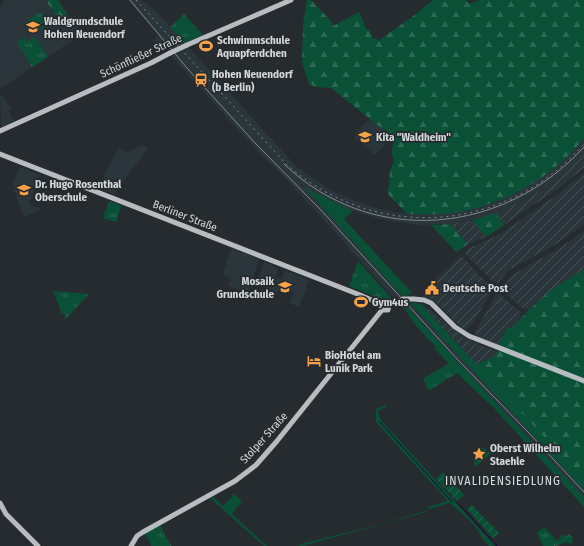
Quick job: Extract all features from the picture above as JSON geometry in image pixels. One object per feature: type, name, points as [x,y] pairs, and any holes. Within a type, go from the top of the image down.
[{"type":"main road","name":"Schönfließer Straße","points":[[0,131],[152,63],[170,53],[292,0]]},
{"type":"main road","name":"Berliner Straße","points":[[0,154],[363,296],[385,306]]},
{"type":"main road","points":[[385,306],[408,299],[419,300],[434,307],[461,332],[471,337],[584,382]]},
{"type":"main road","name":"Stolper Straße","points":[[131,546],[137,536],[143,532],[235,481],[256,465],[385,306]]},
{"type":"main road","points":[[0,503],[6,514],[38,546]]},
{"type":"shaded area","points":[[5,0],[60,0],[59,1],[82,34],[0,89],[0,8]]},
{"type":"shaded area","points":[[128,0],[142,0],[156,11],[297,167],[300,169],[301,168],[330,190],[366,205],[407,214],[453,213],[493,202],[517,192],[539,179],[571,153],[584,138],[584,155],[558,179],[542,190],[514,206],[486,217],[447,224],[418,225],[384,220],[353,211],[344,219],[412,293],[395,299],[288,181],[262,156],[171,56],[174,55],[168,47],[163,51],[153,40],[158,35]]},
{"type":"shaded area","points":[[0,95],[2,95],[12,110],[9,111],[14,121],[1,127]]},
{"type":"shaded area","points":[[369,119],[394,135],[375,155],[353,136]]},
{"type":"shaded area","points":[[141,145],[148,148],[114,194],[98,188],[119,147],[127,153]]},
{"type":"shaded area","points":[[584,155],[584,168],[559,188],[504,225],[496,213],[525,200],[542,190],[558,179]]},
{"type":"shaded area","name":"Dr. Hugo Rosenthal Oberschule","points":[[20,167],[40,175],[29,204],[43,209],[24,217],[12,186]]},
{"type":"shaded area","points":[[584,173],[584,224],[558,243],[509,270],[498,283],[494,283],[465,254],[468,249],[500,234],[558,194]]},
{"type":"shaded area","points":[[472,220],[486,237],[468,244],[450,224]]},
{"type":"shaded area","points":[[584,231],[584,269],[550,291],[528,311],[527,308],[522,308],[501,290],[501,287],[512,275],[561,247]]},
{"type":"shaded area","points":[[231,248],[259,259],[248,293],[228,286],[231,278],[223,275]]},
{"type":"shaded area","points":[[459,257],[463,257],[492,287],[493,290],[471,326],[466,330],[433,300],[424,296],[423,294],[425,289]]},
{"type":"shaded area","name":"Mosaik Grundschule","points":[[264,262],[278,268],[276,277],[282,279],[285,270],[309,280],[299,307],[289,303],[294,292],[280,290],[275,292],[257,284]]},
{"type":"shaded area","points":[[499,293],[520,311],[520,316],[524,316],[512,328],[507,327],[499,345],[479,337],[475,332],[496,294]]},
{"type":"shaded area","points":[[410,303],[470,367],[477,364],[584,479],[584,507],[498,412],[458,373],[465,370],[405,305]]},
{"type":"shaded area","points":[[425,306],[464,338],[498,352],[493,357],[476,365],[423,308]]},
{"type":"green space","points":[[57,0],[67,14],[59,19],[46,1]]},
{"type":"green space","points":[[307,0],[311,0],[330,20],[333,26],[359,12],[367,30],[369,30],[374,39],[376,38],[378,41],[433,0],[466,0],[469,4],[480,0],[584,0],[584,138],[558,165],[542,177],[526,188],[490,204],[453,213],[407,214],[387,193],[389,187],[390,170],[394,162],[392,153],[394,135],[380,127],[331,88],[316,87],[309,84],[302,62],[303,25]]},
{"type":"green space","points":[[40,12],[48,25],[36,32],[28,20]]},
{"type":"green space","points":[[184,14],[203,35],[184,43],[170,27]]},
{"type":"green space","points":[[24,37],[27,42],[35,37],[48,57],[32,67],[17,42]]},
{"type":"green space","points":[[304,187],[353,211],[344,219],[412,293],[403,297]]},
{"type":"green space","points":[[109,201],[121,206],[116,222],[103,218]]},
{"type":"green space","points":[[496,213],[504,225],[486,237],[472,220]]},
{"type":"green space","points":[[450,224],[468,244],[456,252],[431,225]]},
{"type":"green space","points":[[358,261],[393,300],[384,298],[381,299],[349,286]]},
{"type":"green space","points":[[584,269],[584,479],[476,365],[493,357],[502,347],[499,345],[507,327],[512,328],[550,291]]},
{"type":"green space","points":[[53,291],[89,294],[65,320],[64,318],[66,317],[64,313],[62,314]]},
{"type":"green space","points":[[410,303],[417,303],[425,306],[424,308],[584,479],[584,490]]},
{"type":"green space","points":[[405,305],[584,497],[584,507],[494,408],[465,381],[434,348],[436,347],[416,326],[404,308],[403,306]]},
{"type":"green space","points":[[449,363],[458,373],[429,391],[423,379]]},
{"type":"green space","points":[[386,405],[386,407],[378,412],[381,420],[495,546],[489,546],[476,528],[450,503],[429,509],[427,507],[448,501],[376,422],[376,409]]},
{"type":"green space","points":[[483,448],[491,453],[476,467],[474,464],[474,456],[477,451]]},
{"type":"green space","points":[[443,472],[464,495],[457,501],[436,479]]},
{"type":"green space","points":[[234,494],[242,501],[232,514],[267,546],[264,546],[210,498],[213,497],[223,506]]},
{"type":"green space","points":[[472,505],[499,533],[493,538],[467,509]]},
{"type":"green space","points":[[425,511],[426,512],[302,546],[297,545],[381,524]]},
{"type":"green space","points":[[160,525],[171,546],[152,546],[145,534]]},
{"type":"green space","points":[[545,528],[556,540],[562,539],[559,535],[566,536],[569,534],[573,538],[572,544],[566,542],[556,546],[543,546],[537,533],[541,529]]},
{"type":"waterway","points":[[380,422],[452,502]]},
{"type":"waterway","points":[[457,502],[497,546]]},
{"type":"tram line","points":[[130,0],[187,68],[256,144],[320,209],[458,360],[584,492]]},
{"type":"tram line","points":[[284,164],[319,191],[357,209],[396,219],[437,220],[477,213],[516,199],[552,176],[584,147]]},
{"type":"railway","points":[[136,0],[287,165],[322,190],[360,207],[400,216],[440,217],[479,210],[517,196],[553,174],[584,144]]},
{"type":"place","name":"Waldgrundschule Hohen Neuendorf","points":[[33,27]]},
{"type":"place","name":"Schwimmschule Aquapferdchen","points":[[206,46]]},
{"type":"place","name":"Hohen Neuendorf (b Berlin)","points":[[201,80]]},
{"type":"place","name":"Kita \"Waldheim\"","points":[[365,137]]},
{"type":"place","name":"Dr. Hugo Rosenthal Oberschule","points":[[24,190]]},
{"type":"place","name":"Mosaik Grundschule","points":[[285,287]]},
{"type":"place","name":"Deutsche Post","points":[[432,288]]},
{"type":"place","name":"Gym4us","points":[[361,302]]},
{"type":"place","name":"BioHotel am Lunik Park","points":[[314,361]]},
{"type":"place","name":"Oberst Wilhelm Staehle","points":[[479,454]]},
{"type":"district","name":"INVALIDENSIEDLUNG","points":[[503,481]]}]
